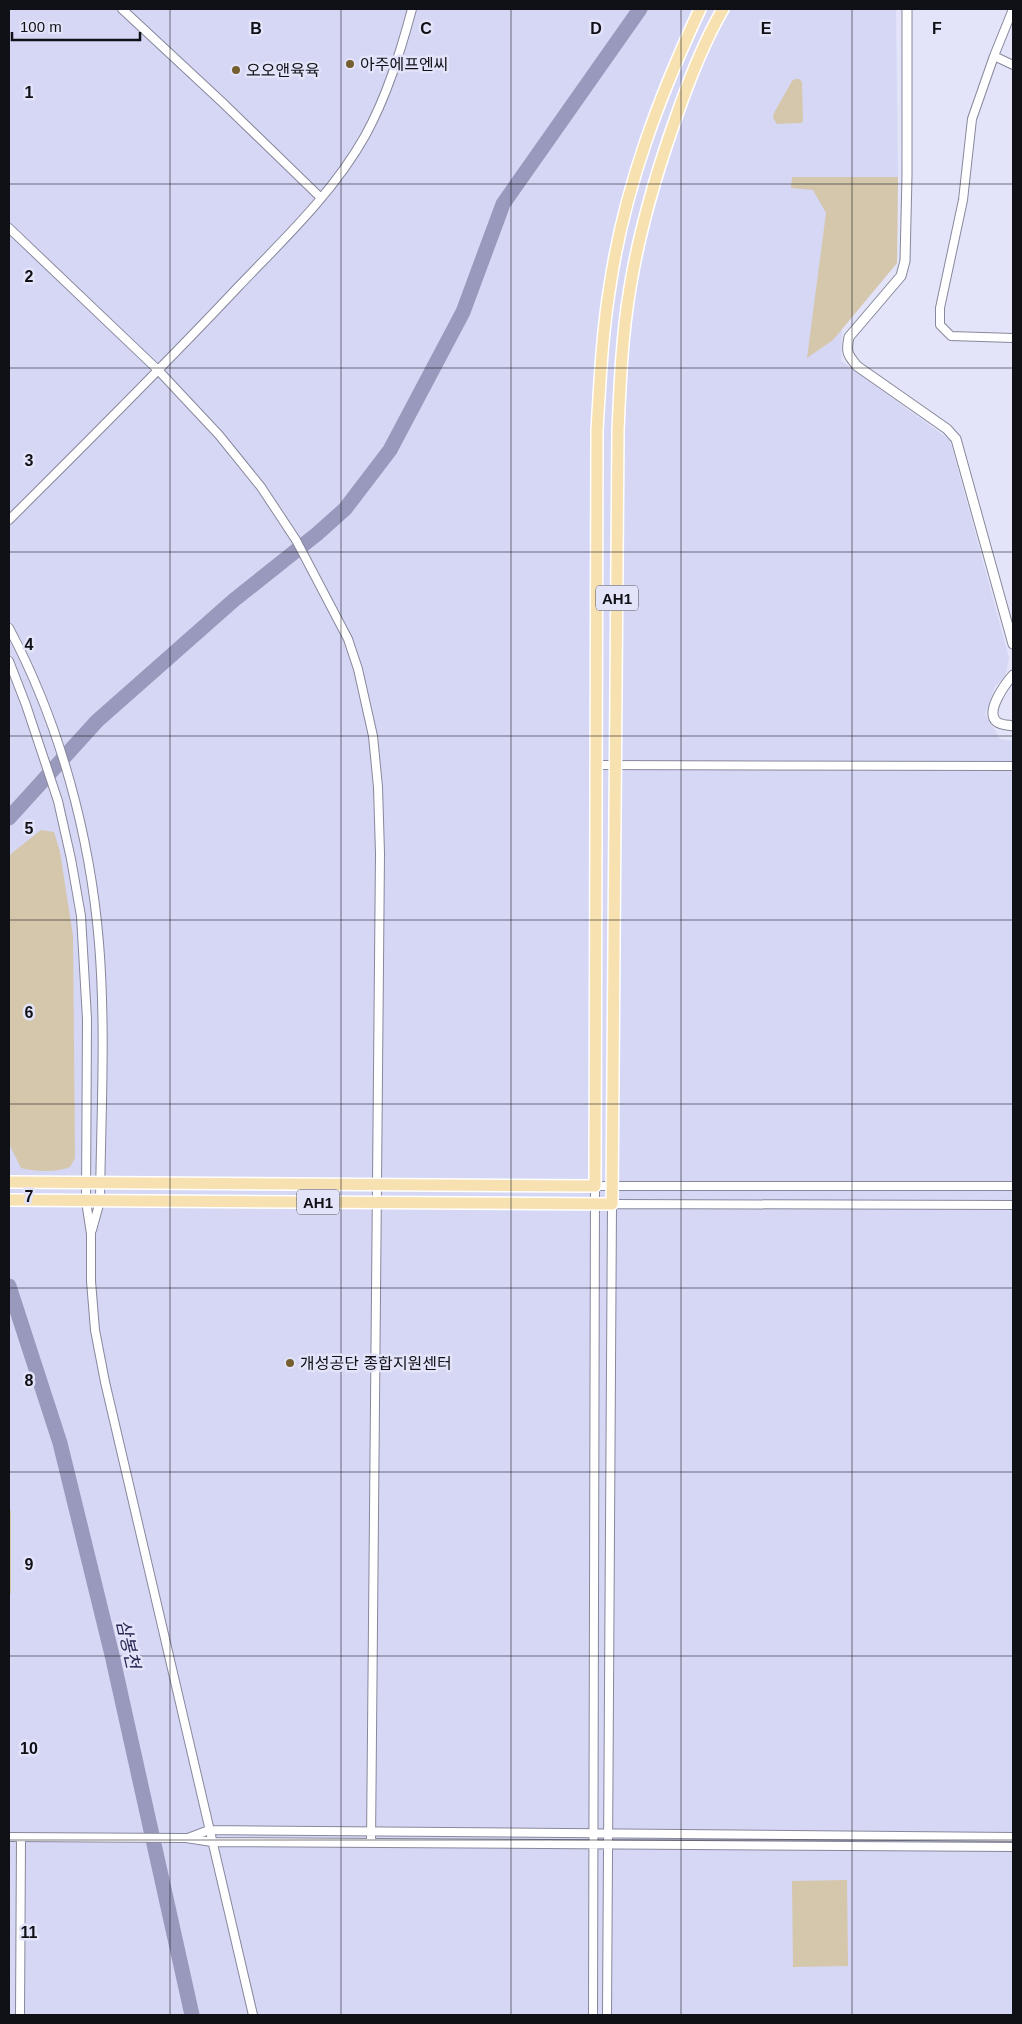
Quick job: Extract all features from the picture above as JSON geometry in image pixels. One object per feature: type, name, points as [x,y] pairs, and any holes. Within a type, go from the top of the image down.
[{"type":"main road","name":"AH1","points":[[13,1182],[595,1186],[598,430],[601,356],[610,286],[623,219],[642,150],[671,72],[700,9]]},
{"type":"main road","name":"AH1","points":[[9,1200],[612,1204],[618,431],[622,358],[630,289],[643,224],[662,156],[690,80],[723,9]]},
{"type":"street","points":[[122,9],[229,108],[321,198]]},
{"type":"street","points":[[9,520],[159,371],[321,198],[352,156],[377,113],[398,60],[412,9]]},
{"type":"street","points":[[907,9],[908,176],[905,261],[901,276],[849,337],[848,355],[856,366],[947,429],[956,439],[1013,644]]},
{"type":"street","points":[[1013,9],[972,119],[964,200],[940,308],[940,325],[951,336],[1013,338]]},
{"type":"street","points":[[994,56],[1013,65]]},
{"type":"street","points":[[9,228],[159,371],[240,460],[280,514],[296,540],[348,639],[367,708],[375,753],[380,853],[371,1843]]},
{"type":"street","points":[[9,628],[26,660],[70,785],[80,822],[100,945],[102,1019],[101,1182],[100,1201],[91,1234]]},
{"type":"street","points":[[9,661],[58,800],[78,891],[84,950],[87,1071],[86,1200],[91,1234],[90,1281],[94,1320],[105,1382],[253,2015]]},
{"type":"street","points":[[1013,675],[1001,691],[993,711],[993,717],[997,722],[1013,726]]},
{"type":"street","points":[[597,764],[1013,766]]},
{"type":"street","points":[[593,2015],[595,1186],[1013,1186]]},
{"type":"street","points":[[607,2015],[612,1204],[1013,1205]]},
{"type":"street","points":[[186,1838],[209,1830],[1013,1837]]},
{"type":"street","points":[[9,1838],[186,1838],[212,1842],[1013,1847]]},
{"type":"street","points":[[20,2015],[21,1838]]},
{"type":"shaded area","points":[[9,9],[896,9],[897,263],[842,329],[841,361],[950,440],[1009,658],[1005,678],[995,686],[985,714],[1000,739],[1013,741],[1013,2015],[9,2015]]},
{"type":"shaded area","points":[[800,79],[802,83],[803,121],[801,123],[777,124],[773,118],[774,113],[792,81]]},
{"type":"shaded area","points":[[792,177],[898,177],[897,263],[833,340],[807,358],[826,213],[813,190],[791,188]]},
{"type":"shaded area","points":[[41,830],[54,832],[60,852],[73,936],[75,1158],[70,1167],[46,1171],[21,1168],[9,1144],[9,857]]},
{"type":"shaded area","points":[[9,1510],[11,1510],[11,1594],[9,1594]]},
{"type":"shaded area","points":[[847,1880],[848,1966],[793,1967],[792,1881]]},
{"type":"waterway","points":[[9,818],[97,721],[234,600],[317,534],[345,509],[390,450],[463,312],[503,204],[640,9]]},
{"type":"waterway","name":"삼봉천","points":[[9,1286],[60,1443],[112,1655],[192,2015]]},
{"type":"place","name":"아주에프엔씨","points":[[350,64]]},
{"type":"place","name":"오오앤육육","points":[[236,70]]},
{"type":"place","name":"개성공단 종합지원센터","points":[[290,1363]]}]
